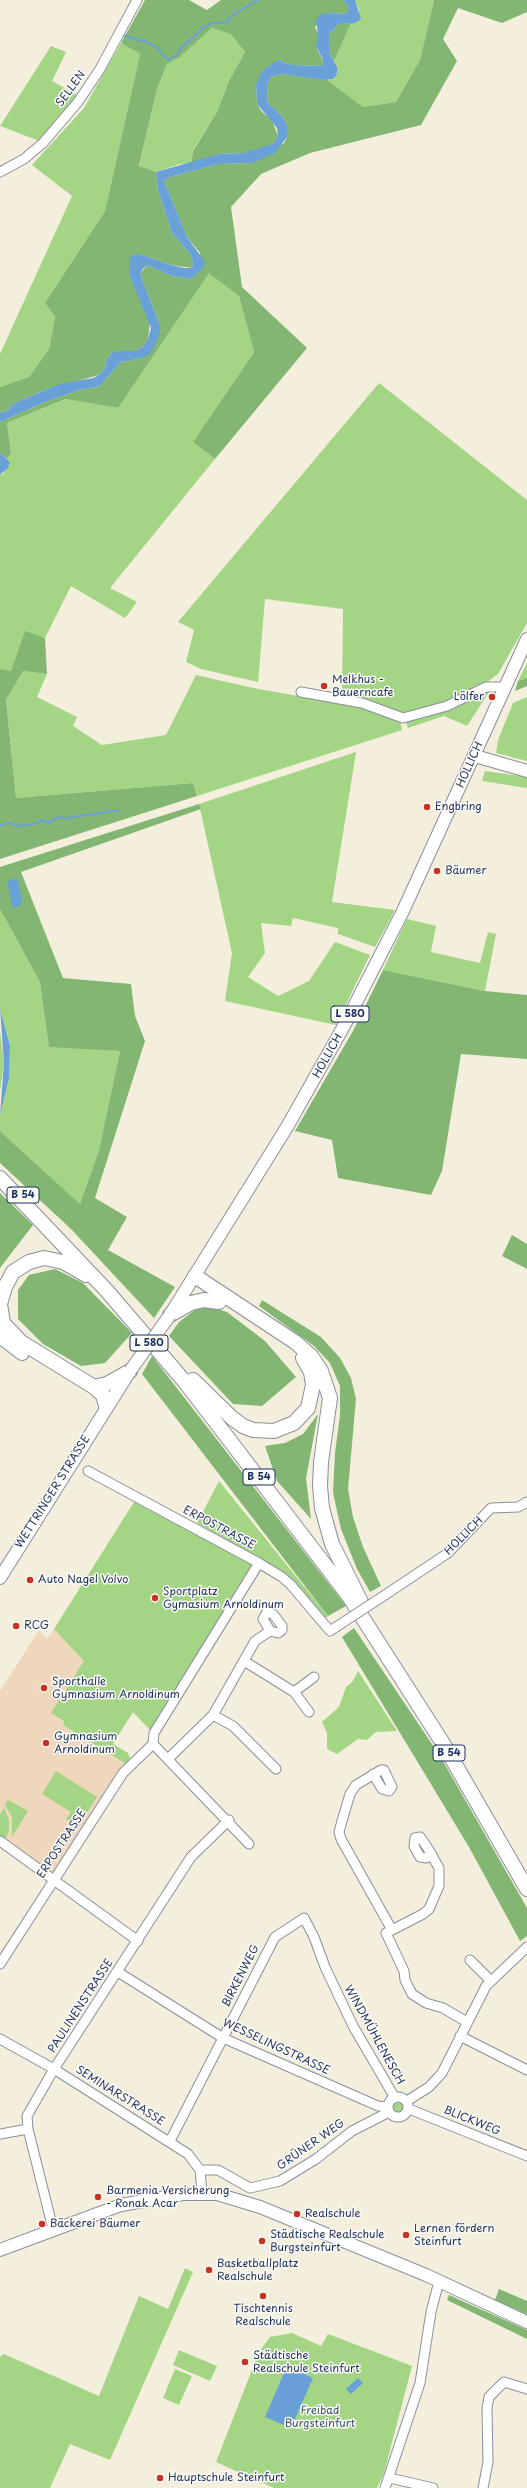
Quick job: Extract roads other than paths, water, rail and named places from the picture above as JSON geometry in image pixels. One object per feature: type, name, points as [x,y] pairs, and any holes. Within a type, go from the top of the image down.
[{"type":"highway","name":"B 54","points":[[0,1175],[45,1215],[97,1268],[188,1376],[286,1501],[360,1602],[451,1740],[527,1877]]},
{"type":"highway","name":"B 54","points":[[0,1178],[107,1291],[185,1382],[348,1595],[444,1745],[527,1889]]},
{"type":"highway","points":[[106,1406],[103,1395],[94,1387],[21,1342],[3,1323],[0,1304],[5,1287],[13,1272],[29,1262],[44,1258],[63,1262],[82,1273],[107,1291]]},
{"type":"highway","points":[[188,1376],[232,1418],[253,1430],[274,1431],[285,1428],[294,1423],[308,1408],[313,1385],[311,1372],[305,1360],[289,1346],[219,1302],[201,1288],[195,1276]]},
{"type":"highway","points":[[195,1276],[295,1342],[311,1356],[321,1371],[330,1398],[320,1486],[322,1508],[332,1544],[360,1602]]},
{"type":"highway","points":[[170,1315],[191,1303],[204,1300],[219,1302]]},
{"type":"highway","points":[[0,1336],[17,1350],[106,1406]]},
{"type":"highway","points":[[94,1387],[119,1379],[130,1371]]},
{"type":"main road","name":"HOLLICH","points":[[106,1406],[170,1315],[309,1091],[403,911],[527,640]]},
{"type":"main road","points":[[475,756],[527,771]]},
{"type":"main road","name":"WETTRINGER STRASSE","points":[[0,1578],[106,1406]]},
{"type":"main road","points":[[0,2250],[53,2229],[121,2205],[150,2199],[202,2193],[217,2194],[242,2200],[439,2281],[527,2322]]},
{"type":"street","name":"SELLEN","points":[[0,172],[24,159],[44,142],[78,102],[100,69],[137,0]]},
{"type":"street","points":[[301,692],[362,703],[403,718],[447,706],[486,687],[505,687]]},
{"type":"street","name":"ERPOSTRASSE","points":[[0,1964],[123,1773],[153,1744],[154,1733],[259,1563],[88,1471]]},
{"type":"street","name":"HOLLICH","points":[[259,1563],[282,1576],[330,1632],[448,1553],[491,1508],[518,1507],[527,1502]]},
{"type":"street","points":[[168,1759],[212,1715],[256,1641],[270,1631]]},
{"type":"street","points":[[244,1661],[294,1692],[309,1712]]},
{"type":"street","points":[[294,1692],[314,1678]]},
{"type":"street","points":[[212,1715],[233,1726],[276,1769]]},
{"type":"street","points":[[153,1744],[229,1820],[249,1844]]},
{"type":"street","points":[[374,1774],[352,1790],[339,1832],[344,1847],[392,1930]]},
{"type":"street","name":"PAULINENSTRASSE","points":[[53,2229],[28,2128],[27,2116],[54,2069],[191,1857],[229,1820]]},
{"type":"street","points":[[0,1841],[138,1940]]},
{"type":"street","points":[[432,1855],[439,1868],[440,1878],[439,1886],[432,1902],[423,1914],[386,1933],[404,1971],[405,1980],[412,1994],[426,2003],[443,2008],[467,2022]]},
{"type":"street","name":"BIRKENWEG","points":[[170,2141],[275,1937],[304,1918]]},
{"type":"street","name":"WINDMÜHLENESCH","points":[[304,1918],[314,1937],[325,1967],[353,2026],[395,2098]]},
{"type":"street","points":[[388,2109],[392,2116],[401,2118],[408,2105],[429,2087],[442,2073],[490,1980],[527,1947]]},
{"type":"street","points":[[470,1960],[490,1980]]},
{"type":"street","name":"WESSELINGSTRASSE","points":[[118,1972],[223,2038],[388,2109]]},
{"type":"street","points":[[460,2036],[527,2070]]},
{"type":"street","name":"SEMINARSTRASSE","points":[[0,2039],[54,2069],[170,2141],[188,2154],[200,2170]]},
{"type":"street","points":[[395,2098],[404,2098],[408,2105]]},
{"type":"street","name":"GRÜNER WEG","points":[[200,2170],[218,2170],[250,2188],[280,2181],[316,2159],[352,2130],[388,2109],[395,2098]]},
{"type":"street","name":"BLICKWEG","points":[[408,2105],[527,2156]]},
{"type":"street","points":[[0,2134],[28,2128]]},
{"type":"street","points":[[200,2170],[202,2193]]},
{"type":"street","points":[[385,2488],[390,2478],[420,2383],[431,2312],[439,2281]]},
{"type":"street","points":[[483,2488],[488,2462],[487,2408],[489,2396],[504,2382],[527,2389]]},
{"type":"street","points":[[390,2478],[433,2488]]},
{"type":"water","points":[[343,0],[355,0],[361,19],[355,23],[338,24],[334,30],[329,33],[329,52],[338,69],[336,76],[333,79],[325,80],[280,74],[271,77],[268,83],[267,102],[282,116],[287,125],[287,137],[275,153],[252,163],[218,164],[170,177],[164,181],[187,237],[205,262],[203,268],[191,279],[172,276],[147,265],[140,274],[160,325],[159,336],[150,354],[138,359],[121,362],[100,386],[80,390],[45,402],[0,422],[0,413],[9,410],[12,404],[60,384],[93,378],[99,375],[105,368],[107,358],[114,351],[135,351],[143,347],[148,339],[151,328],[129,274],[129,261],[132,255],[140,254],[171,265],[185,268],[192,268],[193,262],[191,255],[172,233],[158,190],[156,172],[219,154],[243,153],[273,144],[278,136],[277,128],[257,104],[256,84],[262,71],[278,60],[292,65],[322,66],[323,60],[316,46],[318,33],[316,20],[320,15],[329,13],[346,14],[349,7]]},
{"type":"water","points":[[0,453],[10,462],[8,468],[0,475]]},
{"type":"water","points":[[14,878],[18,880],[22,904],[13,908],[7,882]]},
{"type":"water","points":[[0,1009],[10,1046],[9,1078],[0,1115],[4,1063]]},
{"type":"water","points":[[287,2366],[313,2378],[291,2428],[265,2417]]},
{"type":"water","points":[[358,2378],[363,2383],[351,2394],[346,2389]]},
{"type":"waterway","points":[[123,35],[149,43],[158,49],[166,59],[170,59],[177,55],[181,48],[203,28],[212,23],[227,23],[231,16],[258,0]]},
{"type":"waterway","points":[[0,825],[10,823],[18,826],[38,823],[41,820],[48,823],[59,817],[67,818],[119,810]]},
{"type":"place","name":"Melkhus - Bauerncafe","points":[[324,686]]},
{"type":"place","name":"Lölfer","points":[[492,697]]},
{"type":"place","name":"Engbring","points":[[427,807]]},
{"type":"place","name":"Bäumer","points":[[437,871]]},
{"type":"place","name":"Auto Nagel Volvo","points":[[30,1580]]},
{"type":"place","name":"Sportplatz Gymasium Arnoldinum","points":[[155,1598]]},
{"type":"place","name":"RCG","points":[[16,1626]]},
{"type":"place","name":"Sporthalle Gymnasium Arnoldinum","points":[[44,1688]]},
{"type":"place","name":"Gymnasium Arnoldinum","points":[[46,1743]]},
{"type":"place","name":"Barmenia Versicherung - Ronak Acar","points":[[98,2197]]},
{"type":"place","name":"Realschule","points":[[297,2214]]},
{"type":"place","name":"Bäckerei Bäumer","points":[[42,2224]]},
{"type":"place","name":"Lernen fördern Steinfurt","points":[[406,2235]]},
{"type":"place","name":"Städtische Realschule Burgsteinfurt","points":[[262,2241]]},
{"type":"place","name":"Basketballplatz Realschule","points":[[209,2270]]},
{"type":"place","name":"Tischtennis Realschule","points":[[263,2296]]},
{"type":"place","name":"Städtische Realschule Steinfurt","points":[[245,2362]]},
{"type":"place","name":"Hauptschule Steinfurt","points":[[160,2478]]},
{"type":"park label","name":"Freibad Burgsteinfurt","points":[[320,2417]]}]
